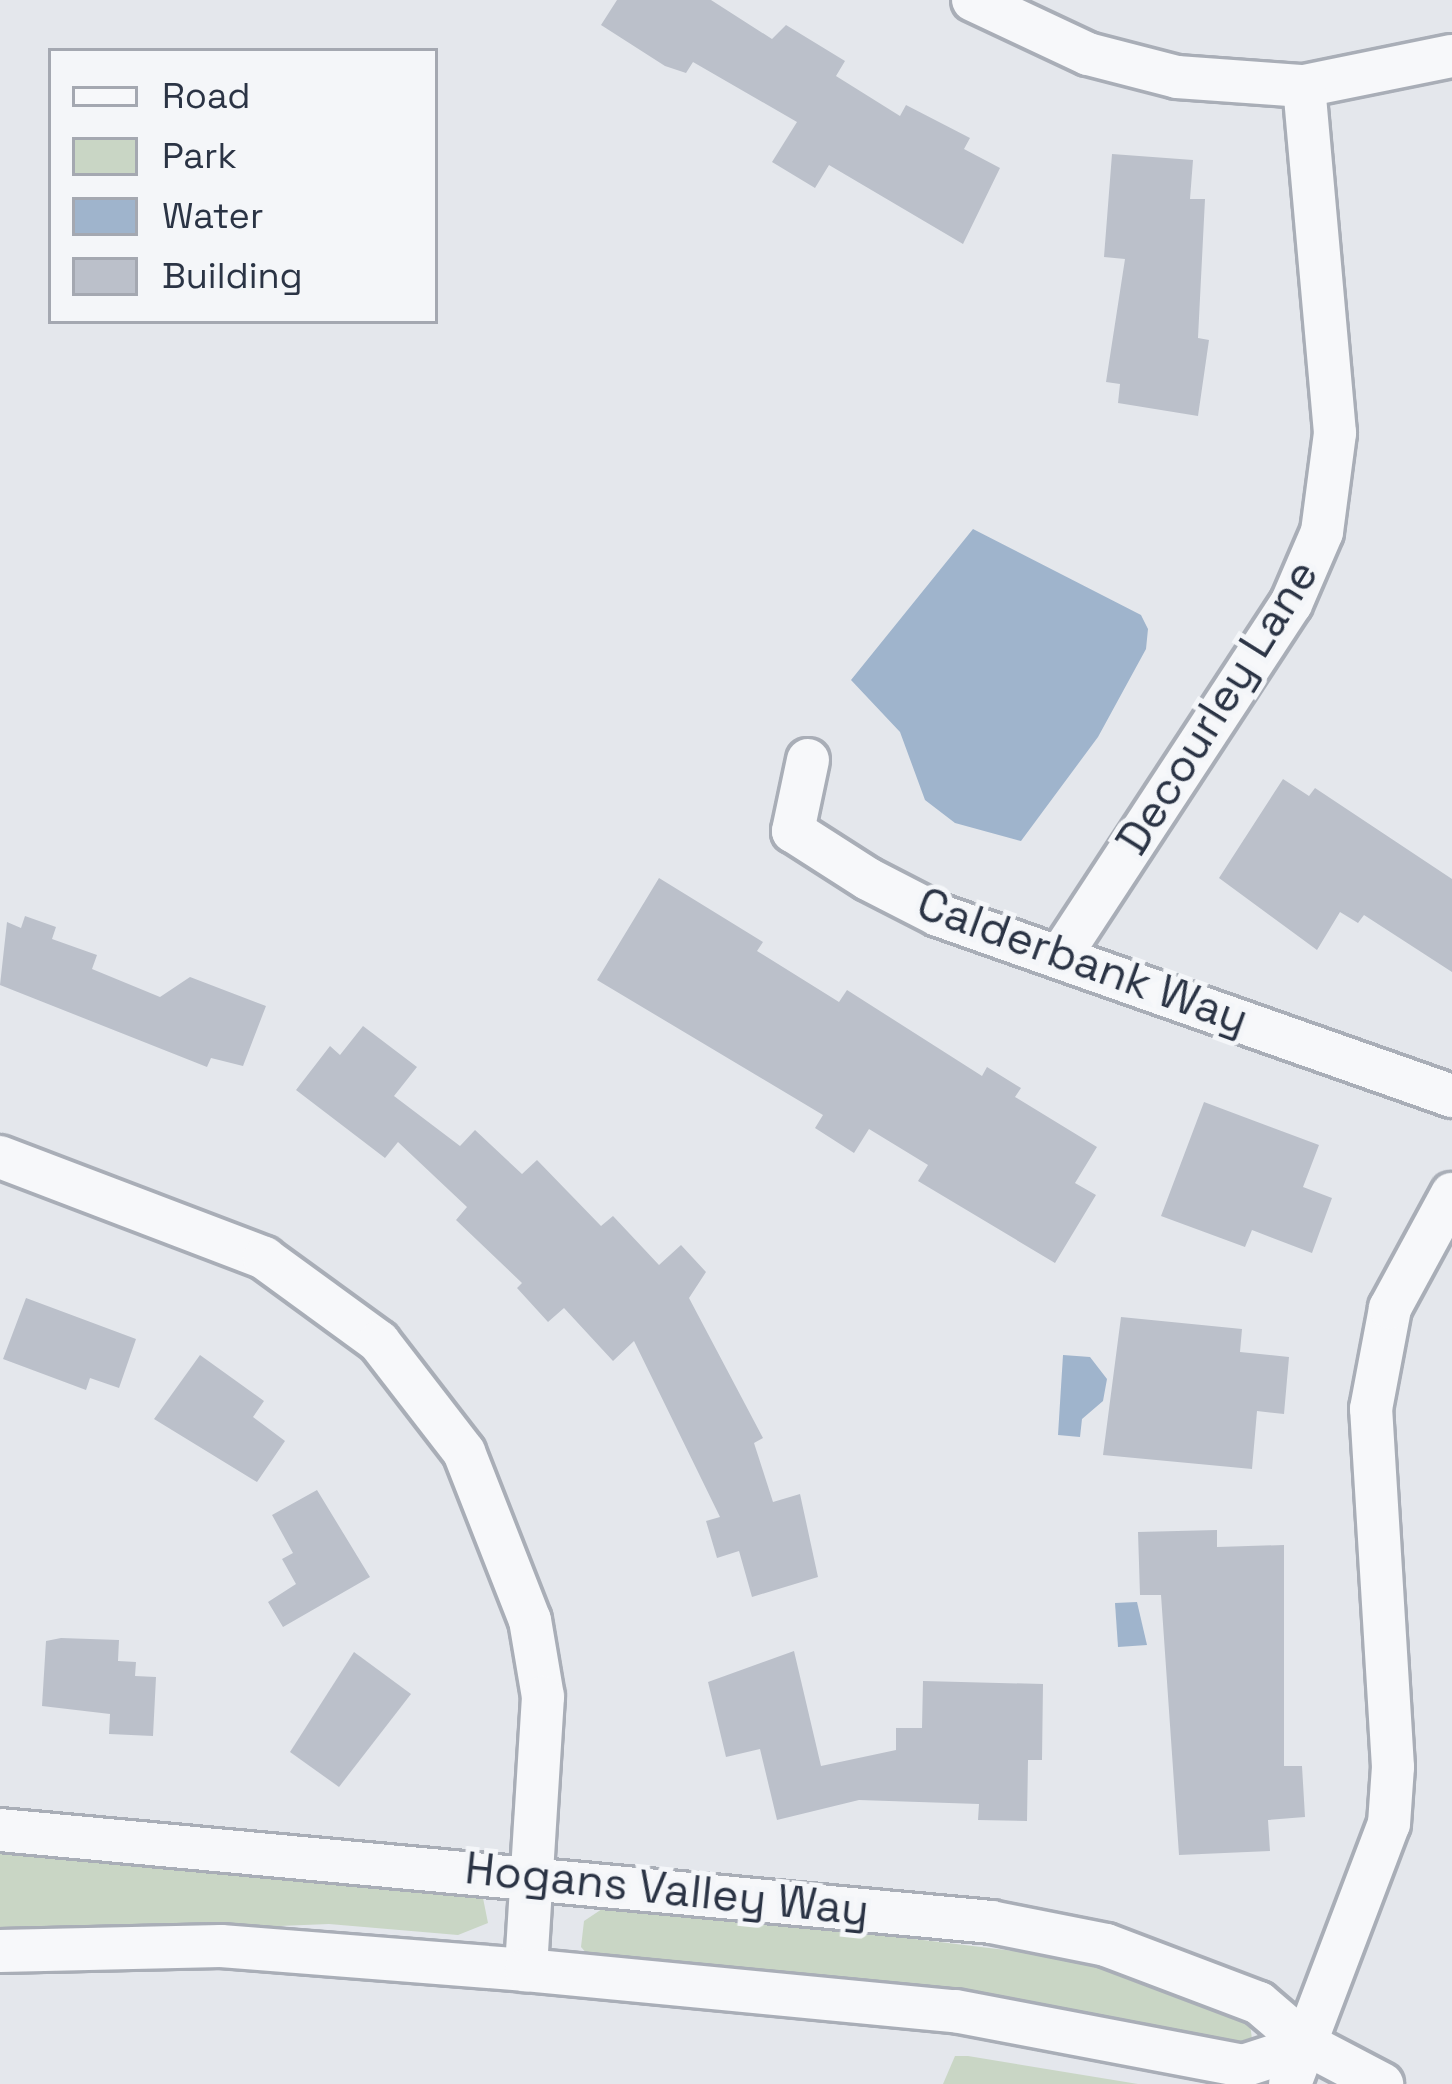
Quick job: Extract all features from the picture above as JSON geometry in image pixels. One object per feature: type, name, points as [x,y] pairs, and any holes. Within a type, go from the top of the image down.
[{"type":"street","points":[[973,0],[1088,54],[1177,77],[1304,86],[1452,56]]},
{"type":"street","name":"Decourley Lane","points":[[1061,955],[1291,604],[1322,532],[1335,434],[1304,86]]},
{"type":"street","name":"Calderbank Way","points":[[808,760],[793,831],[938,915],[1452,1096]]},
{"type":"street","points":[[0,1157],[264,1258],[379,1342],[424,1392],[464,1452],[530,1620],[543,1696],[537,1874],[526,1970]]},
{"type":"street","points":[[1290,2084],[1371,1886],[1394,1795],[1371,1409],[1377,1356],[1390,1308],[1452,1194]]},
{"type":"street","name":"Hogans Valley Way","points":[[0,1830],[537,1874],[991,1922],[1106,1945],[1259,2003],[1308,2045],[1382,2084]]},
{"type":"street","name":"Hogans Valley Way","points":[[0,1952],[221,1946],[526,1970],[955,2012],[1243,2066],[1308,2045]]},
{"type":"green space","points":[[0,1852],[441,1889],[483,1898],[488,1923],[458,1935],[329,1924],[0,1937]]},
{"type":"green space","points":[[643,1906],[1079,1959],[1224,2005],[1250,2024],[1252,2039],[1247,2048],[1223,2047],[1025,2005],[596,1964],[581,1947],[584,1921],[605,1907]]},
{"type":"green space","points":[[955,2056],[968,2056],[1138,2084],[943,2084]]},
{"type":"water","points":[[973,529],[1141,615],[1148,629],[1146,649],[1098,737],[1021,841],[955,823],[925,800],[900,732],[851,680]]},
{"type":"water","points":[[1063,1355],[1090,1357],[1107,1379],[1103,1401],[1082,1419],[1080,1437],[1058,1435]]},
{"type":"water","points":[[1137,1602],[1147,1645],[1118,1647],[1115,1603]]},
{"type":"building","points":[[617,0],[711,0],[772,39],[786,25],[845,61],[836,76],[900,116],[906,105],[970,138],[964,149],[1000,168],[963,244],[829,165],[815,188],[772,162],[797,122],[693,62],[686,73],[665,66],[601,25]]},
{"type":"building","points":[[1112,154],[1193,160],[1190,199],[1205,199],[1198,338],[1209,340],[1198,416],[1118,403],[1120,384],[1106,382],[1125,259],[1104,257]]},
{"type":"building","points":[[1283,779],[1309,796],[1315,788],[1452,879],[1452,972],[1364,915],[1358,923],[1340,912],[1317,950],[1219,878]]},
{"type":"building","points":[[659,878],[763,942],[757,951],[839,1002],[847,990],[982,1076],[987,1067],[1021,1088],[1015,1097],[1097,1147],[1075,1183],[1096,1195],[1055,1263],[918,1181],[928,1165],[869,1129],[854,1153],[815,1128],[823,1115],[597,980]]},
{"type":"building","points":[[25,916],[56,927],[52,939],[97,955],[92,969],[160,997],[190,977],[266,1006],[243,1066],[211,1058],[207,1067],[0,985],[7,922],[21,928]]},
{"type":"building","points":[[363,1026],[417,1067],[394,1096],[460,1146],[475,1130],[522,1174],[537,1160],[601,1226],[613,1216],[659,1265],[681,1245],[706,1272],[689,1298],[763,1438],[754,1443],[773,1502],[800,1494],[818,1577],[752,1597],[739,1551],[717,1558],[706,1521],[720,1517],[634,1341],[613,1361],[564,1308],[548,1322],[517,1288],[522,1283],[456,1220],[467,1207],[398,1142],[385,1158],[296,1090],[330,1046],[340,1055]]},
{"type":"building","points":[[1204,1102],[1319,1145],[1303,1187],[1332,1198],[1312,1253],[1252,1230],[1245,1247],[1161,1216]]},
{"type":"building","points":[[26,1298],[136,1339],[119,1388],[90,1378],[86,1390],[3,1359]]},
{"type":"building","points":[[1121,1317],[1242,1329],[1240,1352],[1289,1357],[1284,1414],[1257,1411],[1252,1469],[1103,1455]]},
{"type":"building","points":[[200,1355],[264,1401],[253,1417],[285,1441],[257,1482],[154,1419]]},
{"type":"building","points":[[317,1490],[370,1577],[283,1627],[268,1602],[296,1584],[282,1559],[293,1553],[272,1515]]},
{"type":"building","points":[[1217,1530],[1217,1547],[1284,1545],[1284,1766],[1302,1766],[1305,1817],[1268,1820],[1270,1851],[1179,1855],[1161,1595],[1140,1595],[1138,1532]]},
{"type":"building","points":[[119,1640],[118,1661],[136,1662],[135,1676],[156,1677],[153,1736],[109,1734],[110,1714],[42,1706],[46,1641]]},
{"type":"building","points":[[794,1651],[821,1766],[896,1750],[896,1728],[922,1728],[923,1681],[1043,1684],[1042,1760],[1028,1760],[1027,1821],[978,1820],[979,1804],[859,1800],[777,1820],[760,1749],[726,1757],[708,1682]]},
{"type":"building","points":[[354,1652],[411,1694],[339,1787],[290,1752]]}]
